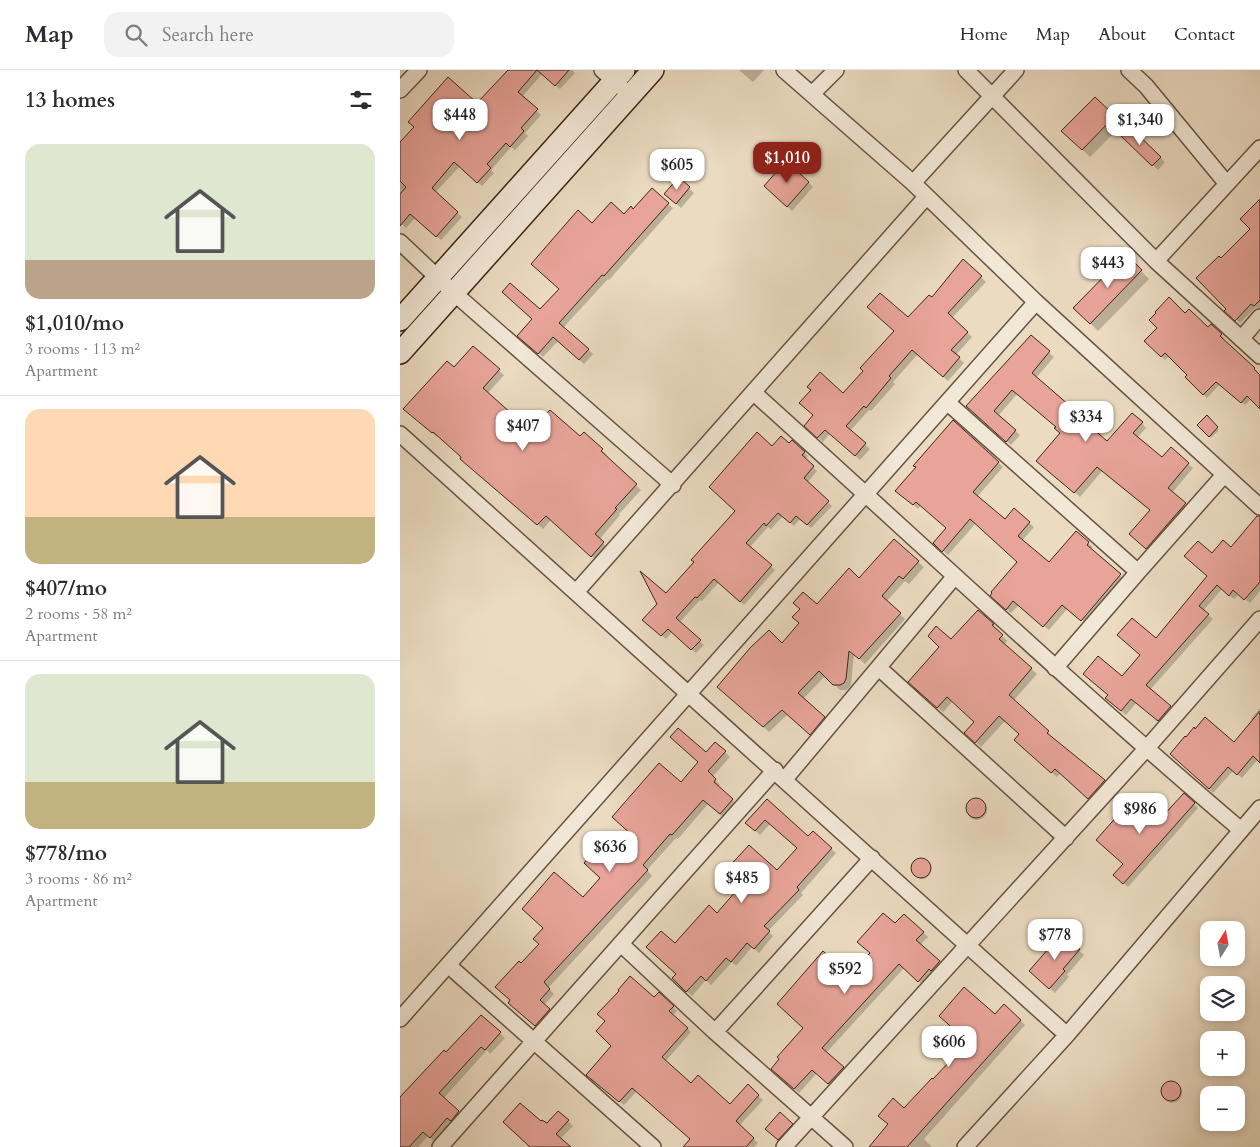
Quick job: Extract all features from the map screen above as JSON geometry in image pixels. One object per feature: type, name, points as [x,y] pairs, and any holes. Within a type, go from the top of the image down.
[{"type":"street","points":[[400,353],[653,70]]},
{"type":"street","points":[[784,70],[912,183],[1036,302],[1260,507]]},
{"type":"street","points":[[812,94],[836,70]]},
{"type":"street","points":[[966,70],[1156,261],[1260,356]]},
{"type":"street","points":[[912,183],[1016,70]]},
{"type":"street","points":[[1129,70],[1146,86],[1227,184]]},
{"type":"street","points":[[400,90],[410,73]]},
{"type":"street","points":[[400,320],[613,73],[630,96]]},
{"type":"street","points":[[1156,261],[1260,148]]},
{"type":"street","points":[[577,591],[926,197]]},
{"type":"street","points":[[400,242],[437,278],[672,485]]},
{"type":"street","points":[[400,1018],[1036,302]]},
{"type":"street","points":[[1241,339],[1260,318]]},
{"type":"street","points":[[754,393],[1055,668],[1146,749],[1242,830]]},
{"type":"street","points":[[948,403],[1138,572]]},
{"type":"street","points":[[400,434],[577,591],[1067,1034]]},
{"type":"street","points":[[1055,668],[1224,475]]},
{"type":"street","points":[[445,1145],[534,1041],[621,944],[879,668],[955,576]]},
{"type":"street","points":[[784,1147],[1066,838],[1260,618]]},
{"type":"street","points":[[879,668],[1066,838]]},
{"type":"street","points":[[965,1147],[1067,1034],[1260,808]]},
{"type":"street","points":[[715,1032],[872,858]]},
{"type":"street","points":[[621,944],[715,1032],[845,1147]]},
{"type":"street","points":[[448,965],[653,1147]]},
{"type":"building","points":[[508,70],[537,70],[518,92],[538,109],[521,128],[524,131],[510,147],[506,143],[487,164],[491,168],[477,183],[454,162],[432,188],[458,212],[436,237],[410,214],[400,226],[400,194],[406,187],[400,181],[400,142],[414,127],[408,122],[448,77],[477,103]]},
{"type":"building","points":[[537,70],[569,70],[555,86]]},
{"type":"building","points":[[1095,97],[1115,116],[1082,150],[1061,131]]},
{"type":"building","points":[[1129,126],[1161,157],[1152,166],[1120,135]]},
{"type":"building","points":[[786,161],[809,182],[787,207],[764,186]]},
{"type":"building","points":[[679,177],[690,187],[676,204],[664,194]]},
{"type":"building","points":[[652,188],[669,203],[559,323],[589,349],[579,360],[553,337],[538,354],[517,336],[532,319],[502,292],[510,283],[540,309],[559,289],[531,264],[578,210],[592,223],[611,202],[624,214],[631,206],[633,209]]},
{"type":"building","points":[[1260,199],[1260,300],[1254,306],[1251,304],[1235,321],[1196,278],[1219,256],[1221,258],[1250,229],[1240,219]]},
{"type":"building","points":[[1126,254],[1142,270],[1090,324],[1073,308]]},
{"type":"building","points":[[963,259],[982,276],[948,313],[968,332],[951,350],[960,357],[943,377],[912,350],[889,376],[891,378],[866,408],[864,406],[846,426],[866,443],[855,456],[825,430],[817,438],[804,426],[813,415],[799,403],[811,390],[807,387],[820,372],[843,393],[863,371],[860,368],[894,331],[867,307],[880,293],[908,317],[929,295],[932,297]]},
{"type":"building","points":[[1169,297],[1185,313],[1189,309],[1208,327],[1211,324],[1222,334],[1220,336],[1255,368],[1260,375],[1260,409],[1247,396],[1241,403],[1216,382],[1203,395],[1185,377],[1187,375],[1165,353],[1161,357],[1144,341],[1157,328],[1149,320]]},
{"type":"building","points":[[1031,335],[1050,351],[1032,373],[1107,441],[1132,413],[1143,422],[1133,433],[1162,457],[1171,447],[1189,463],[1168,488],[1186,503],[1146,549],[1129,534],[1150,510],[1097,467],[1074,493],[1036,461],[1060,433],[1054,428],[1056,427],[1012,390],[994,411],[1016,430],[1006,442],[966,406]]},
{"type":"building","points":[[473,346],[500,369],[483,388],[531,431],[550,410],[580,436],[584,432],[603,449],[601,451],[637,484],[595,534],[604,542],[591,557],[546,516],[537,525],[460,459],[461,457],[433,432],[403,409],[447,361],[454,367]]},
{"type":"building","points":[[1207,415],[1218,427],[1209,437],[1197,425]]},
{"type":"building","points":[[953,420],[999,462],[973,492],[1005,519],[1014,508],[1030,522],[1018,536],[1049,562],[1076,531],[1089,542],[1087,545],[1121,574],[1081,621],[1062,605],[1043,627],[1013,601],[1006,610],[990,596],[991,592],[1017,562],[970,519],[942,552],[933,543],[946,528],[916,502],[913,505],[895,491],[916,467],[913,466]]},
{"type":"building","points":[[757,432],[772,446],[781,436],[789,443],[792,440],[805,452],[802,455],[814,466],[804,478],[829,501],[807,525],[796,516],[790,523],[778,513],[766,526],[764,523],[746,543],[772,565],[740,602],[714,579],[697,598],[695,597],[676,618],[701,640],[691,650],[668,629],[661,636],[642,620],[657,604],[640,571],[666,593],[694,562],[691,560],[735,511],[709,487]]},
{"type":"building","points":[[1257,516],[1260,516],[1260,582],[1244,600],[1233,590],[1229,596],[1217,585],[1199,606],[1209,614],[1146,685],[1171,706],[1158,721],[1131,699],[1121,711],[1105,698],[1108,695],[1083,674],[1098,656],[1122,676],[1140,655],[1117,635],[1132,618],[1156,638],[1207,576],[1184,556],[1198,541],[1212,553],[1223,540],[1231,547]]},
{"type":"building","points":[[894,539],[919,561],[903,579],[899,576],[882,596],[901,613],[859,659],[849,651],[844,683],[833,685],[819,671],[798,693],[825,717],[810,735],[782,710],[763,727],[717,687],[750,648],[769,630],[782,643],[799,623],[792,617],[800,609],[793,603],[803,592],[817,604],[849,568],[859,578]]},
{"type":"building","points":[[978,610],[1003,635],[999,639],[1032,668],[1009,695],[1049,731],[1047,733],[1105,780],[1088,799],[1055,769],[1051,773],[1014,740],[1019,734],[999,716],[975,743],[964,733],[974,722],[947,697],[937,708],[908,682],[939,647],[928,636],[936,626],[951,639]]},
{"type":"building","points":[[1260,711],[1260,763],[1253,756],[1237,775],[1228,767],[1209,789],[1170,754],[1205,717],[1234,742]]},
{"type":"building","points":[[678,728],[706,752],[715,742],[726,751],[708,771],[716,779],[714,782],[733,799],[720,814],[703,800],[672,835],[670,834],[643,865],[648,870],[544,982],[550,989],[540,1000],[550,1009],[535,1026],[508,1003],[510,1000],[495,987],[519,961],[521,963],[539,944],[533,939],[543,928],[522,909],[554,872],[583,897],[600,878],[584,863],[594,852],[601,858],[605,853],[613,861],[634,837],[612,817],[659,763],[681,782],[698,762],[670,737]]},
{"type":"building","points":[[1184,793],[1195,803],[1123,884],[1113,875],[1123,864],[1096,840],[1119,814],[1126,819],[1142,801],[1161,818]]},
{"type":"building","points":[[976,798],[983,801],[986,808],[983,815],[976,818],[969,815],[966,808],[969,801]]},
{"type":"building","points":[[767,799],[808,836],[813,831],[832,848],[797,887],[799,890],[764,926],[770,931],[754,949],[747,943],[731,962],[726,958],[706,981],[701,976],[686,992],[672,978],[676,974],[646,947],[661,931],[675,943],[709,905],[717,913],[742,884],[726,870],[749,845],[777,870],[797,848],[765,820],[755,831],[745,823]]},
{"type":"building","points":[[921,858],[928,861],[931,868],[928,875],[921,878],[914,875],[911,868],[914,861]]},
{"type":"building","points":[[883,913],[895,923],[904,914],[924,932],[916,940],[940,961],[931,971],[929,969],[918,982],[899,964],[822,1048],[844,1067],[828,1084],[812,1070],[794,1089],[771,1069],[779,1059],[777,1057],[803,1028],[777,1004],[823,951],[850,975],[870,953],[857,942]]},
{"type":"building","points":[[1062,933],[1080,949],[1063,969],[1065,971],[1049,989],[1029,971]]},
{"type":"building","points":[[630,976],[654,997],[659,992],[674,1006],[669,1011],[688,1028],[662,1057],[691,1083],[698,1075],[730,1104],[748,1084],[759,1095],[736,1121],[754,1138],[746,1147],[683,1147],[690,1139],[632,1088],[619,1102],[586,1075],[611,1046],[596,1031],[605,1021],[597,1014],[619,991]]},
{"type":"building","points":[[964,987],[995,1014],[1004,1004],[1021,1020],[907,1147],[869,1147],[888,1124],[878,1116],[893,1098],[904,1108],[968,1042],[939,1016]]},
{"type":"building","points":[[481,1015],[501,1032],[485,1050],[481,1047],[439,1093],[459,1111],[451,1121],[447,1118],[430,1138],[423,1132],[409,1147],[400,1147],[400,1097],[444,1050],[446,1052]]},
{"type":"building","points":[[1171,1081],[1178,1084],[1181,1091],[1178,1098],[1171,1101],[1164,1098],[1161,1091],[1164,1084]]},
{"type":"building","points":[[520,1103],[541,1121],[547,1123],[558,1111],[569,1120],[556,1134],[571,1147],[530,1147],[503,1122]]},
{"type":"building","points":[[780,1112],[793,1124],[778,1140],[765,1129]]}]
